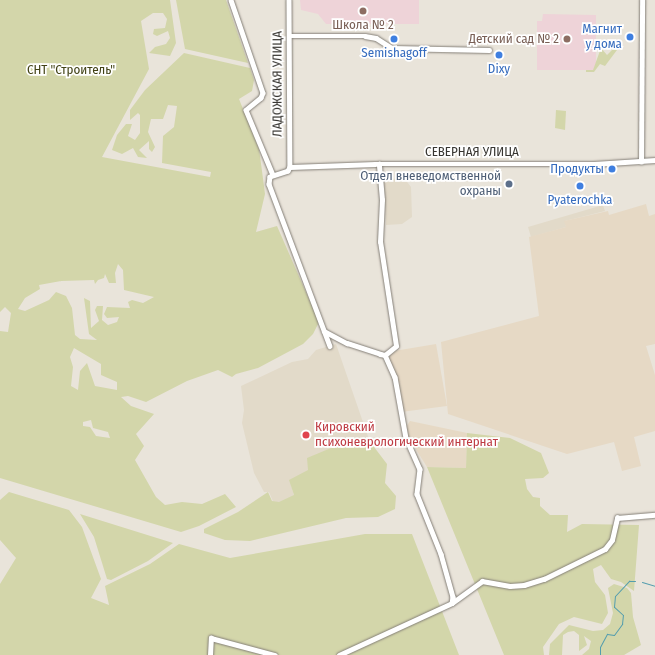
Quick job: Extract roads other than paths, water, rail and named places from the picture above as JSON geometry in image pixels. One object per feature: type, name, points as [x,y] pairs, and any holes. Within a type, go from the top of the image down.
[{"type":"street","points":[[231,0],[263,93],[261,98],[246,110],[273,175]]},
{"type":"street","name":"ЛАДОЖСКАЯ УЛИЦА","points":[[289,0],[290,167]]},
{"type":"street","points":[[641,162],[642,0]]},
{"type":"street","points":[[289,36],[365,36],[376,38],[392,48],[489,50]]},
{"type":"street","name":"СЕВЕРНАЯ УЛИЦА","points":[[290,167],[379,164],[641,162],[655,160]]},
{"type":"street","points":[[379,164],[382,200],[380,242],[396,335],[396,346],[385,355]]},
{"type":"street","points":[[290,167],[288,171],[273,175],[268,180],[330,346]]},
{"type":"street","points":[[324,331],[347,343],[385,355],[395,377],[406,438],[420,469],[417,494],[441,554],[453,597],[452,603]]},
{"type":"street","points":[[339,655],[452,603],[482,581],[510,586],[544,579],[605,549],[612,540],[617,518],[655,515]]},
{"type":"street","points":[[210,655],[211,638],[275,655]]},
{"type":"waterway","points":[[600,655],[600,647],[607,634],[614,635],[622,624],[623,615],[614,607],[615,596],[629,581],[635,581]]},
{"type":"waterway","points":[[642,582],[655,586]]},
{"type":"place","name":"Школа № 2","points":[[363,11]]},
{"type":"place","name":"Магнит у дома","points":[[630,37]]},
{"type":"place","name":"Semishagoff","points":[[394,39]]},
{"type":"place","name":"Детский сад № 2","points":[[567,39]]},
{"type":"place","name":"Dixy","points":[[499,55]]},
{"type":"place","name":"Продукты","points":[[612,169]]},
{"type":"place","name":"Отдел вневедомственной охраны","points":[[509,184]]},
{"type":"place","name":"Pyaterochka","points":[[580,186]]},
{"type":"place","name":"Кировский психоневрологический интернат","points":[[306,435]]},
{"type":"park label","name":"СНТ \"Строитель\"","points":[[71,70]]}]
